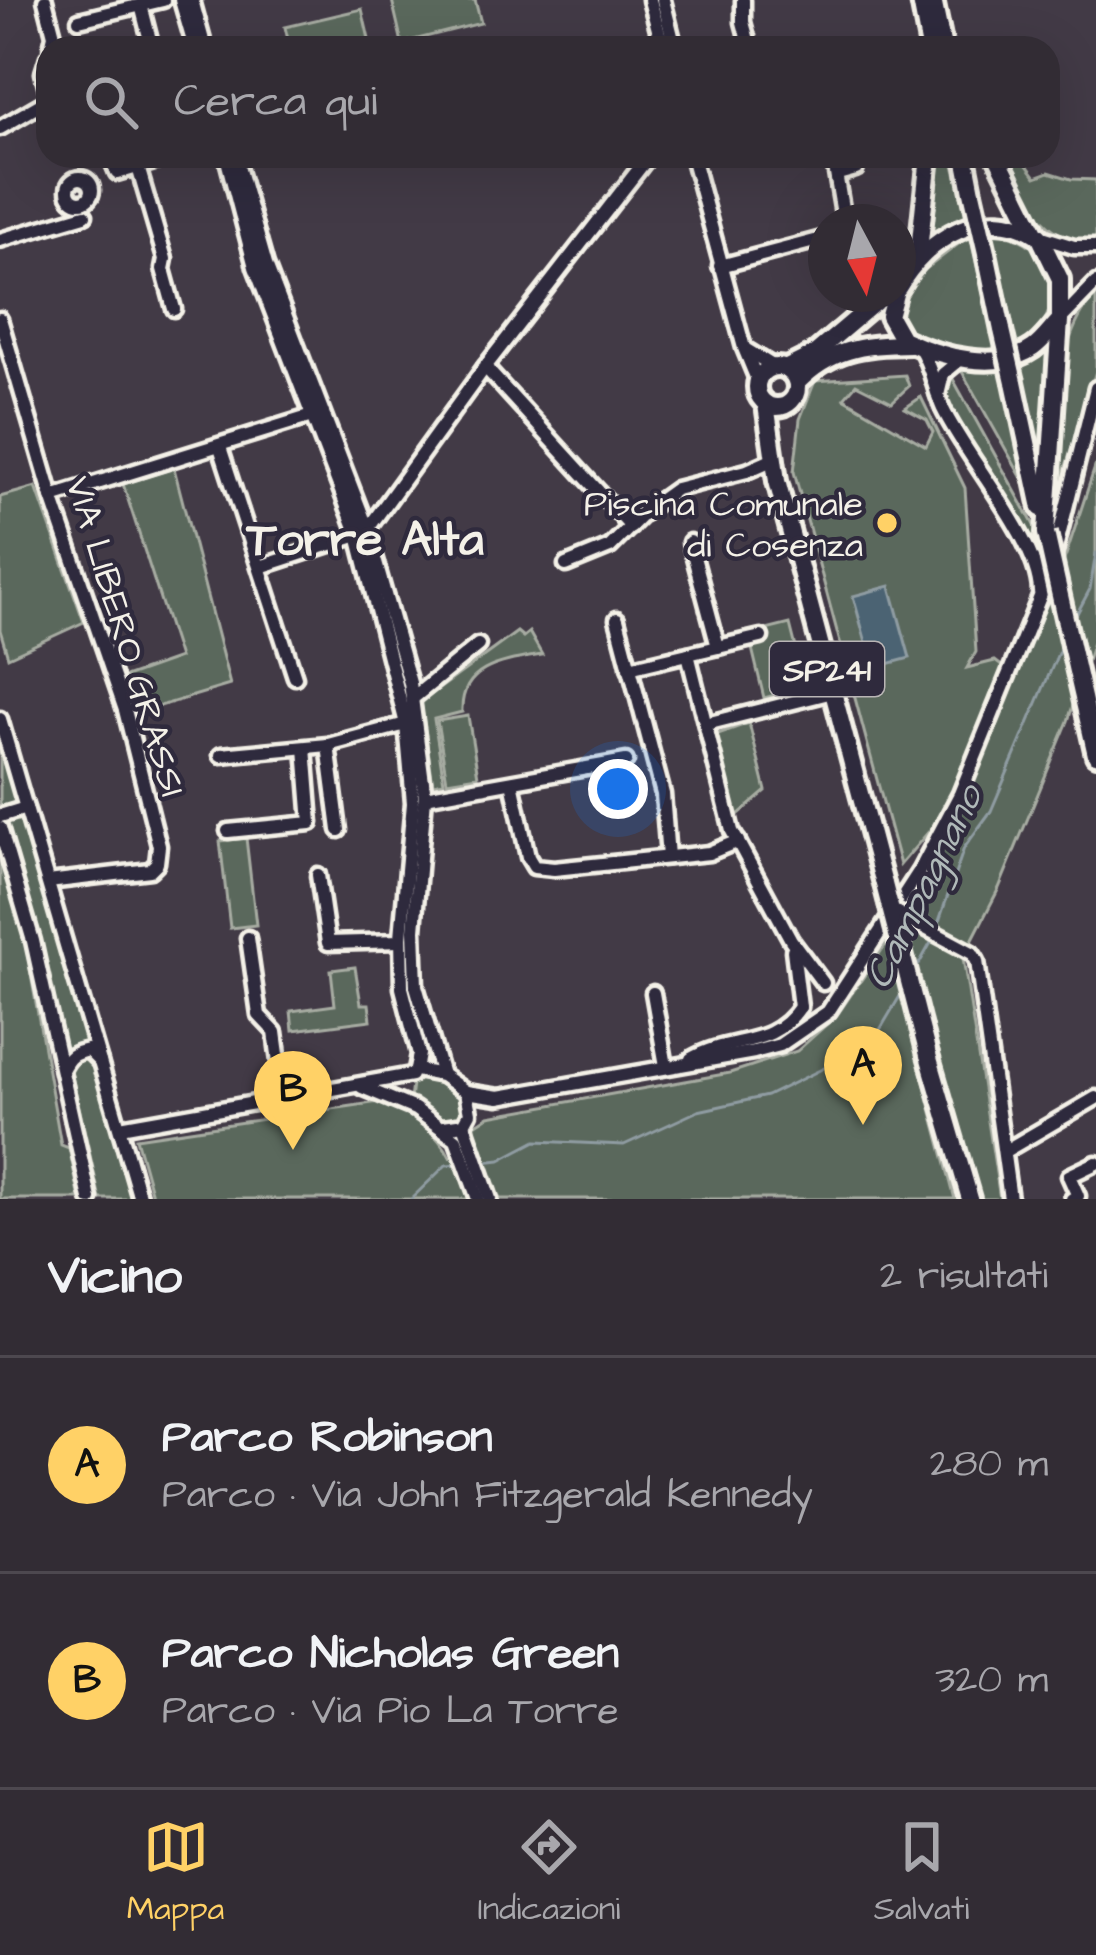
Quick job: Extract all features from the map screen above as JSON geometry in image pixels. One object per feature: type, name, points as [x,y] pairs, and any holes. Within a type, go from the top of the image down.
[{"type":"main road","points":[[930,4],[930,36]]},
{"type":"main road","points":[[930,4],[942,36]]},
{"type":"main road","points":[[918,260],[928,168]]},
{"type":"main road","points":[[967,168],[1096,755]]},
{"type":"main road","points":[[1003,168],[1060,279],[1046,533]]},
{"type":"main road","points":[[916,263],[954,231],[978,221],[1002,220],[1037,234]]},
{"type":"main road","points":[[786,373],[864,312]]},
{"type":"main road","points":[[890,312],[891,325],[902,339],[916,346]]},
{"type":"main road","points":[[774,464],[766,404],[759,394],[758,382],[765,372],[786,373],[842,351],[880,343],[999,361],[1036,346],[1060,320]]},
{"type":"main road","points":[[774,464],[788,404],[796,395],[786,373]]},
{"type":"main road","points":[[766,404],[788,404]]},
{"type":"main road","name":"SP241","points":[[774,464],[970,1199]]},
{"type":"street","points":[[45,0],[54,36]]},
{"type":"street","points":[[79,20],[163,0]]},
{"type":"street","points":[[182,0],[192,36]]},
{"type":"street","points":[[192,0],[202,36]]},
{"type":"street","points":[[650,0],[660,36]]},
{"type":"street","points":[[663,0],[672,36]]},
{"type":"street","points":[[743,0],[747,36]]},
{"type":"street","points":[[141,5],[149,36]]},
{"type":"street","points":[[0,128],[36,104]]},
{"type":"street","points":[[115,168],[117,173]]},
{"type":"street","points":[[90,184],[134,168]]},
{"type":"street","points":[[138,168],[174,309]]},
{"type":"street","points":[[229,168],[255,266],[318,414]]},
{"type":"street","points":[[238,168],[266,265],[363,533],[413,698],[425,797],[414,930],[416,986],[442,1075]]},
{"type":"street","points":[[260,567],[363,533],[640,168]]},
{"type":"street","points":[[695,168],[744,348],[758,382]]},
{"type":"street","points":[[836,168],[842,204]]},
{"type":"street","points":[[838,174],[855,168]]},
{"type":"street","points":[[0,240],[85,215]]},
{"type":"street","points":[[1037,234],[1075,248],[1096,247]]},
{"type":"street","points":[[721,266],[808,243]]},
{"type":"street","points":[[1060,320],[1096,283]]},
{"type":"street","name":"VIA LIBERO GRASSI","points":[[0,319],[52,497],[125,710],[159,846],[157,863],[151,869],[48,882]]},
{"type":"street","points":[[916,346],[938,396],[1025,544],[1040,575],[1040,601]]},
{"type":"street","points":[[744,348],[786,373]]},
{"type":"street","points":[[938,396],[943,374],[963,358]]},
{"type":"street","points":[[485,368],[631,527]]},
{"type":"street","points":[[120,1127],[361,1087],[414,1073],[442,1075],[466,1092],[499,1097],[780,1046],[827,1011],[920,870],[960,794],[1040,601],[1096,388]]},
{"type":"street","points":[[52,497],[318,414]]},
{"type":"street","points":[[220,447],[295,677]]},
{"type":"street","points":[[566,565],[610,547],[676,489],[774,464]]},
{"type":"street","points":[[363,533],[406,724],[413,803],[401,941],[402,988],[419,1054],[406,1094],[415,1109]]},
{"type":"street","points":[[690,542],[718,647]]},
{"type":"street","points":[[1025,544],[1049,572]]},
{"type":"street","points":[[617,619],[663,794],[668,857]]},
{"type":"street","points":[[629,668],[761,637]]},
{"type":"street","points":[[413,698],[478,645]]},
{"type":"street","points":[[688,654],[738,842],[791,940],[833,997],[827,1011],[813,1017],[800,1007]]},
{"type":"street","points":[[706,724],[833,692]]},
{"type":"street","points":[[0,719],[140,1199]]},
{"type":"street","points":[[221,755],[328,746],[406,724]]},
{"type":"street","points":[[328,746],[339,830]]},
{"type":"street","points":[[228,831],[310,823],[305,748]]},
{"type":"street","points":[[425,797],[626,761]]},
{"type":"street","points":[[512,782],[533,867],[554,869],[709,853],[738,842]]},
{"type":"street","points":[[0,815],[26,808]]},
{"type":"street","points":[[0,828],[34,941],[90,1199]]},
{"type":"street","points":[[318,875],[328,943],[401,941]]},
{"type":"street","points":[[890,909],[975,957],[1010,1199]]},
{"type":"street","points":[[248,938],[259,1015],[274,1032],[284,1099]]},
{"type":"street","points":[[685,1062],[708,1048],[768,1036],[787,1027],[800,1007],[801,991],[791,940]]},
{"type":"street","points":[[801,991],[813,982],[824,984],[856,973]]},
{"type":"street","points":[[653,994],[666,1066]]},
{"type":"street","points":[[62,1071],[69,1056],[77,1052],[88,1050],[100,1062]]},
{"type":"street","points":[[361,1087],[415,1109],[443,1127],[465,1130]]},
{"type":"street","points":[[466,1092],[465,1130],[478,1199]]},
{"type":"street","points":[[465,1130],[499,1097]]},
{"type":"street","points":[[1005,1151],[1096,1098]]},
{"type":"street","points":[[465,1130],[490,1199]]},
{"type":"street","points":[[1072,1199],[1078,1196],[1069,1176],[1096,1163]]},
{"type":"green space","points":[[392,0],[475,0],[481,23],[430,36],[400,36]]},
{"type":"green space","points":[[362,9],[368,36],[287,36],[285,27]]},
{"type":"green space","points":[[934,168],[955,168],[967,220],[931,243]]},
{"type":"green space","points":[[1011,168],[1029,168],[1036,177],[1049,172],[1096,180],[1096,240],[1062,235],[1029,201]]},
{"type":"green space","points":[[988,232],[1012,236],[1031,247],[1044,261],[1051,279],[1046,317],[1034,335],[1014,350]]},
{"type":"green space","points":[[970,235],[997,356],[911,339],[896,312],[916,312],[916,277]]},
{"type":"green space","points":[[1096,294],[1096,371],[1060,485],[1056,483],[1065,359],[1071,336]]},
{"type":"green space","points":[[1054,337],[1044,484],[1018,363]]},
{"type":"green space","points":[[969,366],[1000,369],[1027,487],[961,370]]},
{"type":"green space","name":"Piscina Comunale di Cosenza","points":[[905,375],[909,386],[892,402],[856,384],[844,398],[926,446],[933,432],[927,420],[905,408],[921,397],[965,488],[976,652],[967,668],[995,661],[1003,667],[949,799],[937,822],[900,865],[794,472],[800,419],[815,381]]},
{"type":"green space","points":[[953,379],[1037,538],[1024,531],[953,415],[946,395],[948,381]]},
{"type":"green space","points":[[1096,464],[1096,633],[1068,721],[999,888],[963,958],[1000,1199],[979,1199],[928,1022],[915,1048],[955,1199],[153,1199],[136,1138],[379,1102],[420,1123],[450,1157],[475,1141],[475,1125],[489,1116],[730,1073],[797,1051],[837,1015],[917,899],[972,785],[1066,555]]},
{"type":"green space","points":[[174,468],[230,685],[137,713],[125,677],[179,658],[123,484]]},
{"type":"green space","points":[[36,487],[84,622],[8,657],[0,630],[0,497]]},
{"type":"green space","points":[[790,624],[806,687],[764,698],[751,644],[768,639],[766,630]]},
{"type":"green space","points":[[517,632],[523,637],[529,632],[542,655],[488,668],[469,684],[462,712],[434,719],[444,782],[433,784],[421,702]]},
{"type":"green space","points":[[468,716],[478,776],[447,781],[437,721]]},
{"type":"green space","points":[[749,723],[766,791],[738,815],[733,812],[715,735]]},
{"type":"green space","points":[[0,735],[90,1045],[76,1044],[66,1051],[0,803]]},
{"type":"green space","points":[[246,838],[256,925],[230,928],[220,841]]},
{"type":"green space","points":[[0,858],[26,946],[61,1145],[69,1148],[80,1199],[0,1199]]},
{"type":"green space","points":[[355,967],[361,1004],[369,1004],[371,1020],[293,1030],[291,1011],[335,1005],[331,970]]},
{"type":"green space","points":[[89,1056],[94,1059],[135,1199],[100,1199],[69,1063]]},
{"type":"green space","points":[[426,1072],[462,1095],[463,1122],[444,1125],[410,1100],[413,1076]]},
{"type":"water","points":[[890,586],[910,658],[873,668],[853,596]]},
{"type":"waterway","name":"Campagnano","points":[[1074,619],[1090,589],[1096,553]]},
{"type":"waterway","name":"Campagnano","points":[[936,930],[964,848],[991,811],[1062,644]]},
{"type":"waterway","name":"Campagnano","points":[[914,973],[933,939]]},
{"type":"waterway","name":"Campagnano","points":[[483,1162],[500,1160],[536,1141],[624,1145],[698,1111],[767,1096],[871,1045],[903,991]]},
{"type":"waterway","name":"Campagnano","points":[[411,1199],[446,1165],[462,1164]]},
{"type":"place","name":"Piscina Comunale di Cosenza","points":[[887,523]]},
{"type":"place","name":"Parco Robinson","points":[[863,1125]]},
{"type":"place","name":"Parco Nicholas Green","points":[[293,1150]]},
{"type":"district","name":"Torre Alta","points":[[365,538]]}]
